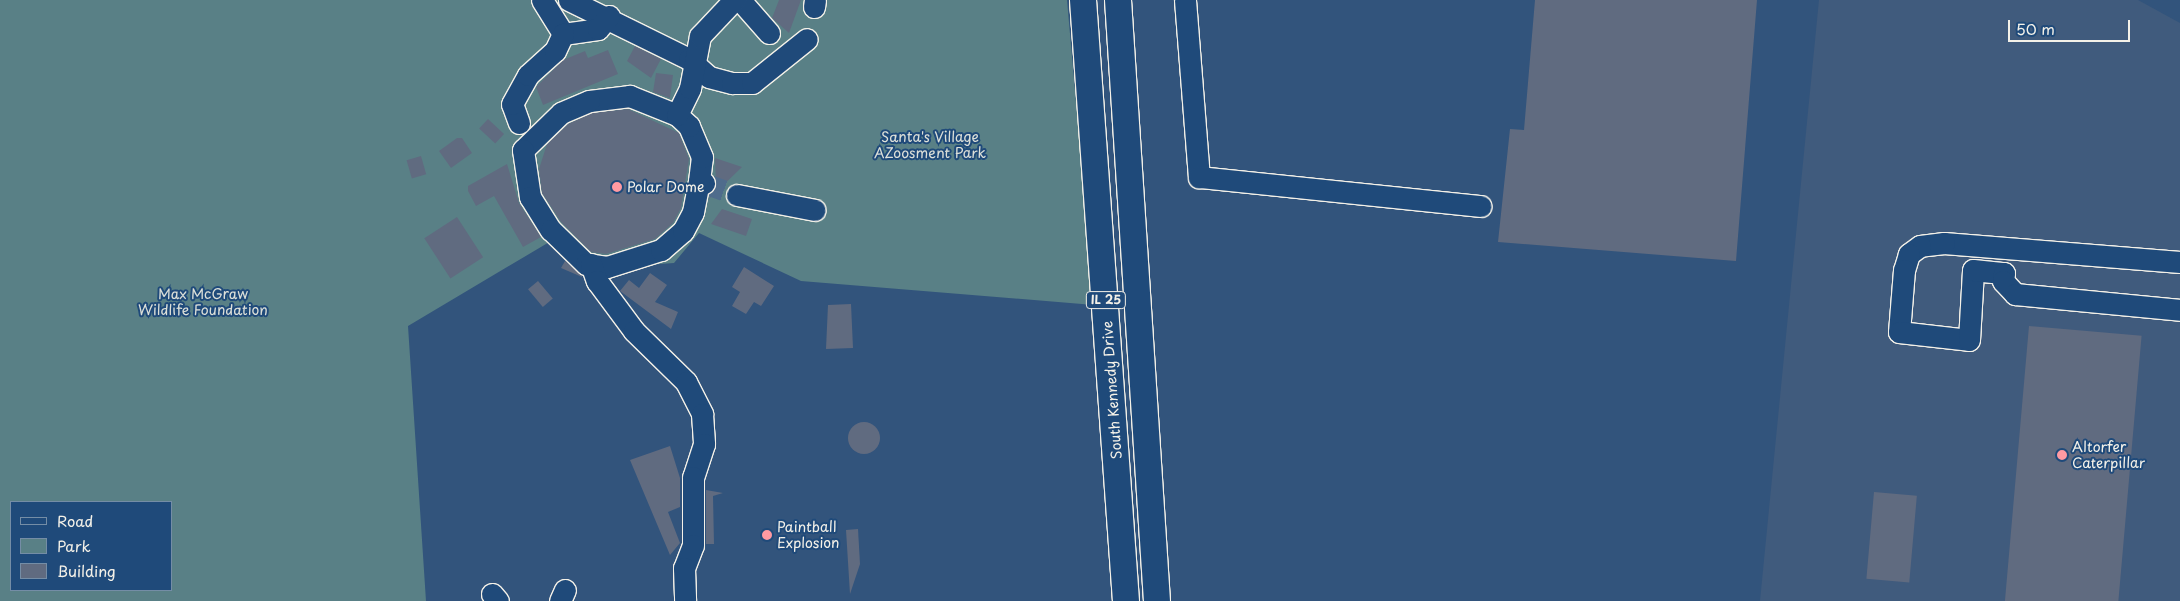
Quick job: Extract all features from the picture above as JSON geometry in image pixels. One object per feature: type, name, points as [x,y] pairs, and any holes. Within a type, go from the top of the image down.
[{"type":"main road","name":"South Kennedy Drive","points":[[1083,0],[1126,601]]},
{"type":"main road","name":"IL 25","points":[[1118,0],[1157,601]]},
{"type":"lane","points":[[542,0],[564,34]]},
{"type":"lane","points":[[569,0],[609,16],[695,64],[709,77],[752,83],[807,39]]},
{"type":"lane","points":[[677,115],[695,64],[700,36],[734,0]]},
{"type":"lane","points":[[740,0],[769,33]]},
{"type":"lane","points":[[1185,0],[1199,176],[1480,206]]},
{"type":"lane","points":[[564,34],[598,29],[609,16]]},
{"type":"lane","points":[[519,123],[512,104],[528,75],[555,51],[564,34]]},
{"type":"lane","points":[[591,264],[606,267],[660,250],[683,231],[693,212],[701,182],[702,157],[689,126],[677,115],[630,96],[589,100],[561,113],[523,150],[530,197],[551,230],[591,264],[634,331],[686,382],[702,414],[704,444],[693,477],[694,545],[684,568],[685,601]]},
{"type":"lane","points":[[736,195],[815,210]]},
{"type":"lane","points":[[2004,273],[1973,270],[1969,340],[1899,332],[1904,270],[1909,254],[1920,246],[1944,243],[2180,262]]},
{"type":"lane","points":[[2006,248],[2003,281],[2015,294],[2180,310]]},
{"type":"lane","points":[[1124,569],[1153,545]]},
{"type":"shaded area","points":[[1819,0],[2138,0],[2180,23],[2180,601],[1760,601]]},
{"type":"green space","points":[[0,0],[1067,0],[1094,305],[801,281],[699,233],[674,263],[603,268],[551,241],[408,326],[426,601],[0,601]]},
{"type":"building","points":[[779,0],[801,0],[789,33],[772,18]]},
{"type":"building","points":[[1535,0],[1757,0],[1736,261],[1498,242],[1510,129],[1524,130]]},
{"type":"building","points":[[635,46],[661,59],[651,78],[627,61]]},
{"type":"building","points":[[608,50],[618,74],[543,105],[536,87],[563,60],[585,51],[588,58]]},
{"type":"building","points":[[656,73],[673,75],[670,98],[653,92]]},
{"type":"building","name":"Polar Dome","points":[[628,109],[679,133],[689,159],[681,208],[673,223],[655,239],[606,254],[591,252],[561,222],[542,193],[539,169],[547,144],[568,124],[592,113]]},
{"type":"building","points":[[488,119],[504,134],[495,144],[479,129]]},
{"type":"building","points":[[457,138],[462,138],[472,153],[451,168],[439,151]]},
{"type":"building","points":[[421,156],[426,174],[412,178],[407,160]]},
{"type":"building","points":[[715,158],[742,167],[708,200],[716,187]]},
{"type":"building","points":[[507,164],[519,203],[541,237],[523,247],[494,196],[476,206],[468,191],[468,186]]},
{"type":"building","points":[[722,209],[752,219],[746,236],[711,224]]},
{"type":"building","points":[[457,217],[483,257],[450,278],[424,238]]},
{"type":"building","points":[[565,261],[582,275],[582,277],[561,268]]},
{"type":"building","points":[[744,267],[774,286],[761,306],[754,302],[746,314],[732,306],[740,292],[732,287]]},
{"type":"building","points":[[650,273],[667,285],[655,302],[678,312],[671,329],[620,291],[629,280],[639,288]]},
{"type":"building","points":[[538,281],[553,299],[543,307],[528,289]]},
{"type":"building","points":[[851,304],[853,348],[826,349],[828,305]]},
{"type":"building","points":[[2029,326],[2142,336],[2118,601],[2005,601]]},
{"type":"building","points":[[864,422],[870,423],[875,427],[879,432],[879,444],[875,449],[870,453],[864,454],[858,453],[853,449],[849,444],[848,438],[849,432],[853,427],[858,423]]},
{"type":"building","points":[[670,446],[680,478],[680,507],[668,512],[680,543],[670,555],[630,460]]},
{"type":"building","points":[[706,490],[723,493],[713,496],[714,544],[706,544]]},
{"type":"building","points":[[1874,492],[1917,496],[1909,582],[1866,579]]},
{"type":"building","points":[[858,529],[860,564],[850,594],[846,530]]},
{"type":"tunnel","points":[[704,183],[737,195]]},
{"type":"place","name":"Polar Dome","points":[[617,187]]},
{"type":"place","name":"Altorfer Caterpillar","points":[[2062,455]]},
{"type":"place","name":"Paintball Explosion","points":[[767,535]]},
{"type":"park label","name":"Santa's Village AZoosment Park","points":[[930,146]]},
{"type":"park label","name":"Max McGraw Wildlife Foundation","points":[[203,302]]}]
